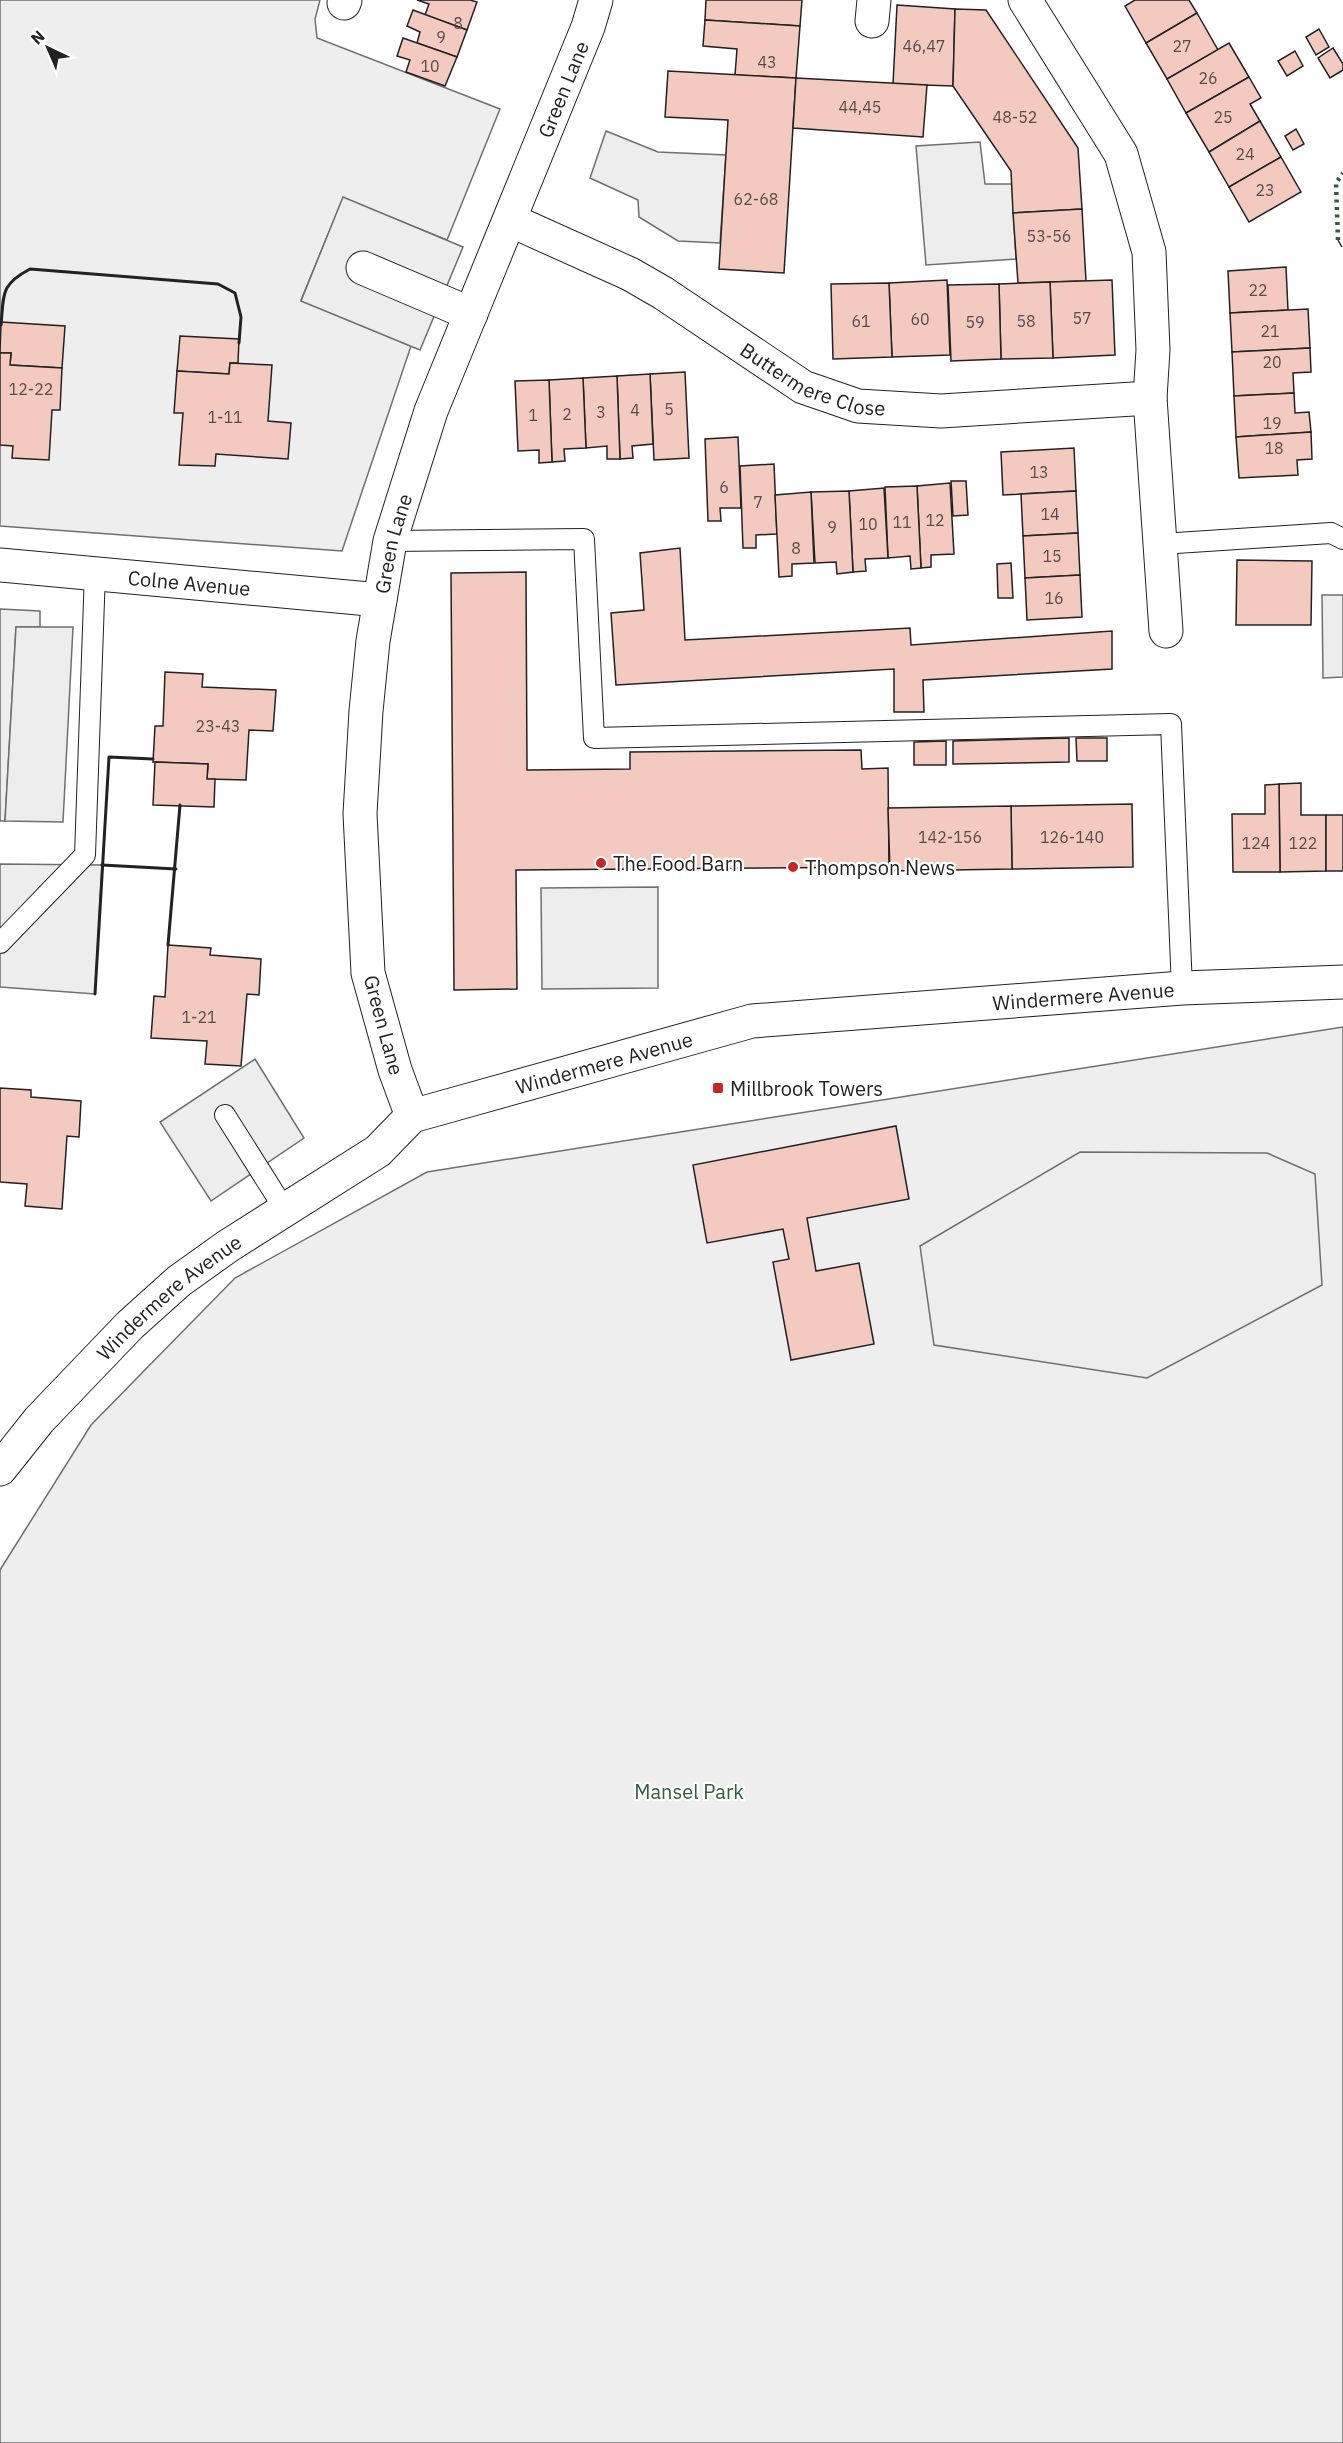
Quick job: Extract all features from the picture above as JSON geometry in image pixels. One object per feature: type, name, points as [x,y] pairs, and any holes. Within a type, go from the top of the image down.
[{"type":"street","name":"Green Lane","points":[[412,1116],[395,1070],[368,972],[360,814],[366,711],[380,600],[390,541],[431,411],[588,27],[596,0]]},
{"type":"street","points":[[1024,0],[1120,154],[1149,252],[1153,350],[1150,398],[1166,631]]},
{"type":"street","name":"Buttermere Close","points":[[510,220],[630,274],[663,293],[803,387],[858,406],[941,411],[1150,398]]},
{"type":"street","points":[[363,268],[471,314]]},
{"type":"street","name":"Colne Avenue","points":[[0,565],[380,600]]},
{"type":"street","name":"Windermere Avenue","points":[[0,1469],[39,1420],[130,1325],[179,1281],[378,1151],[412,1116],[753,1021],[1182,988],[1343,982]]},
{"type":"lane","points":[[1161,544],[1331,532],[1343,538]]},
{"type":"lane","points":[[390,541],[584,539],[594,738],[1171,724],[1182,988]]},
{"type":"lane","points":[[0,943],[85,855],[94,572]]},
{"type":"lane","points":[[225,1115],[285,1210]]},
{"type":"green space","points":[[0,0],[320,0],[315,19],[317,38],[500,109],[447,240],[343,198],[301,300],[411,346],[342,551],[0,526]]},
{"type":"green space","points":[[0,609],[40,611],[40,627],[16,627],[5,821],[0,821]]},
{"type":"green space","name":"Mansel Park","points":[[1343,1027],[1343,2443],[0,2443],[0,1570],[91,1425],[235,1278],[427,1172]]},
{"type":"shaded area","points":[[606,131],[658,152],[726,155],[720,243],[678,241],[639,217],[638,200],[590,178]]},
{"type":"shaded area","points":[[980,142],[985,184],[1012,184],[1016,259],[926,265],[916,146]]},
{"type":"shaded area","points":[[343,197],[463,247],[420,350],[301,301]]},
{"type":"shaded area","points":[[1322,595],[1343,595],[1343,677],[1323,678]]},
{"type":"shaded area","points":[[16,627],[73,627],[63,822],[5,821]]},
{"type":"shaded area","points":[[0,864],[102,865],[95,994],[0,987]]},
{"type":"shaded area","points":[[658,887],[658,988],[542,989],[541,888]]},
{"type":"shaded area","points":[[255,1059],[304,1138],[211,1201],[160,1122]]},
{"type":"shaded area","points":[[1080,1152],[1267,1153],[1315,1174],[1322,1285],[1147,1378],[934,1345],[920,1246]]},
{"type":"building","points":[[417,0],[477,2],[467,30],[425,15],[429,4]]},
{"type":"building","points":[[706,0],[802,0],[800,26],[705,20]]},
{"type":"building","points":[[1135,0],[1189,0],[1197,13],[1146,43],[1125,6]]},
{"type":"building","points":[[897,5],[955,9],[953,86],[893,84]]},
{"type":"building","points":[[955,9],[986,10],[1078,148],[1082,209],[1013,213],[1011,171],[953,86]]},
{"type":"building","points":[[413,10],[467,30],[457,57],[417,43],[420,32],[407,26]]},
{"type":"building","points":[[1197,13],[1218,50],[1167,79],[1146,43]]},
{"type":"building","points":[[705,20],[800,26],[796,78],[735,75],[737,49],[703,46]]},
{"type":"building","points":[[1319,29],[1329,47],[1316,55],[1306,37]]},
{"type":"building","points":[[403,38],[457,57],[445,86],[406,72],[410,60],[397,56]]},
{"type":"building","points":[[1229,43],[1249,77],[1186,113],[1167,79]]},
{"type":"building","points":[[1333,48],[1343,64],[1343,70],[1330,78],[1318,58]]},
{"type":"building","points":[[1295,51],[1303,66],[1287,76],[1278,61]]},
{"type":"building","points":[[668,71],[796,78],[784,273],[719,269],[728,120],[665,117]]},
{"type":"building","points":[[1249,77],[1261,98],[1250,104],[1260,121],[1209,152],[1186,113]]},
{"type":"building","points":[[796,78],[927,85],[923,137],[793,128]]},
{"type":"building","points":[[1260,121],[1281,157],[1229,187],[1209,152]]},
{"type":"building","points":[[1296,129],[1304,144],[1293,150],[1285,136]]},
{"type":"building","points":[[1281,157],[1301,192],[1249,222],[1229,187]]},
{"type":"building","points":[[1082,209],[1086,281],[1018,283],[1013,213]]},
{"type":"building","points":[[1286,267],[1288,310],[1230,313],[1228,271]]},
{"type":"building","points":[[947,280],[950,355],[892,357],[889,283]]},
{"type":"building","points":[[1112,280],[1115,355],[1053,358],[1050,282]]},
{"type":"building","points":[[1050,282],[1053,358],[1001,359],[999,284]]},
{"type":"building","points":[[889,283],[892,357],[833,359],[831,284]]},
{"type":"building","points":[[999,284],[1001,359],[951,361],[948,285]]},
{"type":"building","points":[[1308,309],[1310,348],[1232,352],[1230,313]]},
{"type":"building","points":[[1,322],[65,326],[62,368],[10,365],[11,353],[0,353]]},
{"type":"building","points":[[180,336],[239,339],[238,363],[230,363],[229,374],[177,371]]},
{"type":"building","points":[[1310,348],[1311,372],[1293,373],[1294,393],[1234,396],[1232,352]]},
{"type":"building","points":[[0,353],[11,353],[10,365],[62,368],[60,410],[52,410],[49,460],[12,458],[13,446],[0,445]]},
{"type":"building","points":[[230,363],[272,365],[268,421],[291,423],[288,459],[216,454],[215,466],[179,465],[183,413],[174,413],[177,371],[229,374]]},
{"type":"building","points":[[685,372],[689,458],[654,460],[650,374]]},
{"type":"building","points":[[650,374],[653,444],[632,446],[633,458],[620,459],[617,376]]},
{"type":"building","points":[[617,376],[620,459],[607,459],[607,446],[586,448],[583,378]]},
{"type":"building","points":[[583,378],[586,448],[564,449],[565,461],[552,462],[549,380]]},
{"type":"building","points":[[549,380],[552,462],[539,463],[539,450],[518,451],[515,381]]},
{"type":"building","points":[[1294,393],[1295,413],[1309,412],[1311,432],[1236,437],[1234,396]]},
{"type":"building","points":[[1311,432],[1312,459],[1297,460],[1298,475],[1239,478],[1236,437]]},
{"type":"building","points":[[738,437],[741,508],[720,508],[721,521],[708,521],[705,439]]},
{"type":"building","points":[[1074,448],[1076,491],[1003,495],[1001,452]]},
{"type":"building","points":[[774,464],[777,534],[756,535],[756,548],[743,548],[740,466]]},
{"type":"building","points":[[951,481],[966,481],[968,515],[953,516]]},
{"type":"building","points":[[950,483],[954,554],[931,555],[931,567],[921,568],[917,486]]},
{"type":"building","points":[[917,486],[921,568],[911,569],[910,556],[888,558],[885,487]]},
{"type":"building","points":[[884,488],[888,558],[865,559],[866,571],[853,572],[849,491]]},
{"type":"building","points":[[849,491],[853,572],[837,574],[836,562],[815,563],[811,492]]},
{"type":"building","points":[[1076,491],[1078,533],[1023,536],[1021,494]]},
{"type":"building","points":[[811,492],[814,563],[792,564],[792,576],[779,577],[775,495]]},
{"type":"building","points":[[1078,533],[1080,575],[1025,578],[1023,536]]},
{"type":"building","points":[[680,548],[685,640],[910,628],[911,645],[1112,631],[1112,669],[923,680],[924,712],[894,712],[894,669],[616,685],[611,613],[644,610],[640,553]]},
{"type":"building","points":[[1237,560],[1312,561],[1311,625],[1236,625]]},
{"type":"building","points":[[1011,563],[1013,598],[998,598],[997,564]]},
{"type":"building","points":[[526,572],[527,770],[630,769],[630,752],[861,750],[862,769],[888,768],[889,867],[516,870],[517,989],[454,990],[451,573]]},
{"type":"building","points":[[1080,575],[1082,617],[1027,620],[1025,578]]},
{"type":"building","points":[[165,672],[203,674],[202,687],[276,690],[273,731],[249,730],[246,780],[207,779],[208,764],[153,762],[155,726],[163,726]]},
{"type":"building","points":[[1069,738],[1069,762],[953,764],[953,741]]},
{"type":"building","points":[[1076,738],[1107,738],[1107,761],[1077,761]]},
{"type":"building","points":[[946,741],[946,765],[914,765],[914,742]]},
{"type":"building","points":[[155,762],[208,764],[207,779],[215,779],[214,807],[153,805]]},
{"type":"building","points":[[1301,783],[1301,815],[1326,815],[1326,871],[1280,872],[1279,784]]},
{"type":"building","points":[[1279,784],[1280,872],[1233,872],[1232,814],[1265,814],[1265,785]]},
{"type":"building","points":[[1132,804],[1133,867],[1012,869],[1011,806]]},
{"type":"building","points":[[1011,806],[1012,869],[890,871],[888,808]]},
{"type":"building","points":[[1326,815],[1343,815],[1343,871],[1326,871]]},
{"type":"building","points":[[168,945],[211,948],[210,955],[261,959],[259,995],[247,994],[241,1066],[205,1064],[207,1041],[151,1038],[154,996],[165,997]]},
{"type":"building","points":[[0,1088],[31,1090],[31,1097],[81,1101],[79,1137],[67,1136],[62,1209],[25,1206],[27,1184],[0,1182]]},
{"type":"building","points":[[896,1126],[909,1199],[807,1218],[816,1271],[859,1263],[874,1344],[791,1360],[773,1262],[789,1259],[783,1229],[707,1243],[693,1165]]},
{"type":"hedge","points":[[1338,240],[1336,183],[1343,173]]},
{"type":"fence","points":[[1338,240],[1343,249]]},
{"type":"wall","points":[[1,325],[5,291],[13,280],[30,269],[218,284],[235,293],[241,317],[239,343]]},
{"type":"wall","points":[[95,994],[109,757],[153,759]]},
{"type":"wall","points":[[168,945],[180,805]]},
{"type":"wall","points":[[102,865],[176,869]]},
{"type":"place","name":"The Food Barn","points":[[601,863]]},
{"type":"place","name":"Thompson News","points":[[793,867]]},
{"type":"place","name":"Millbrook Towers","points":[[718,1088]]}]
